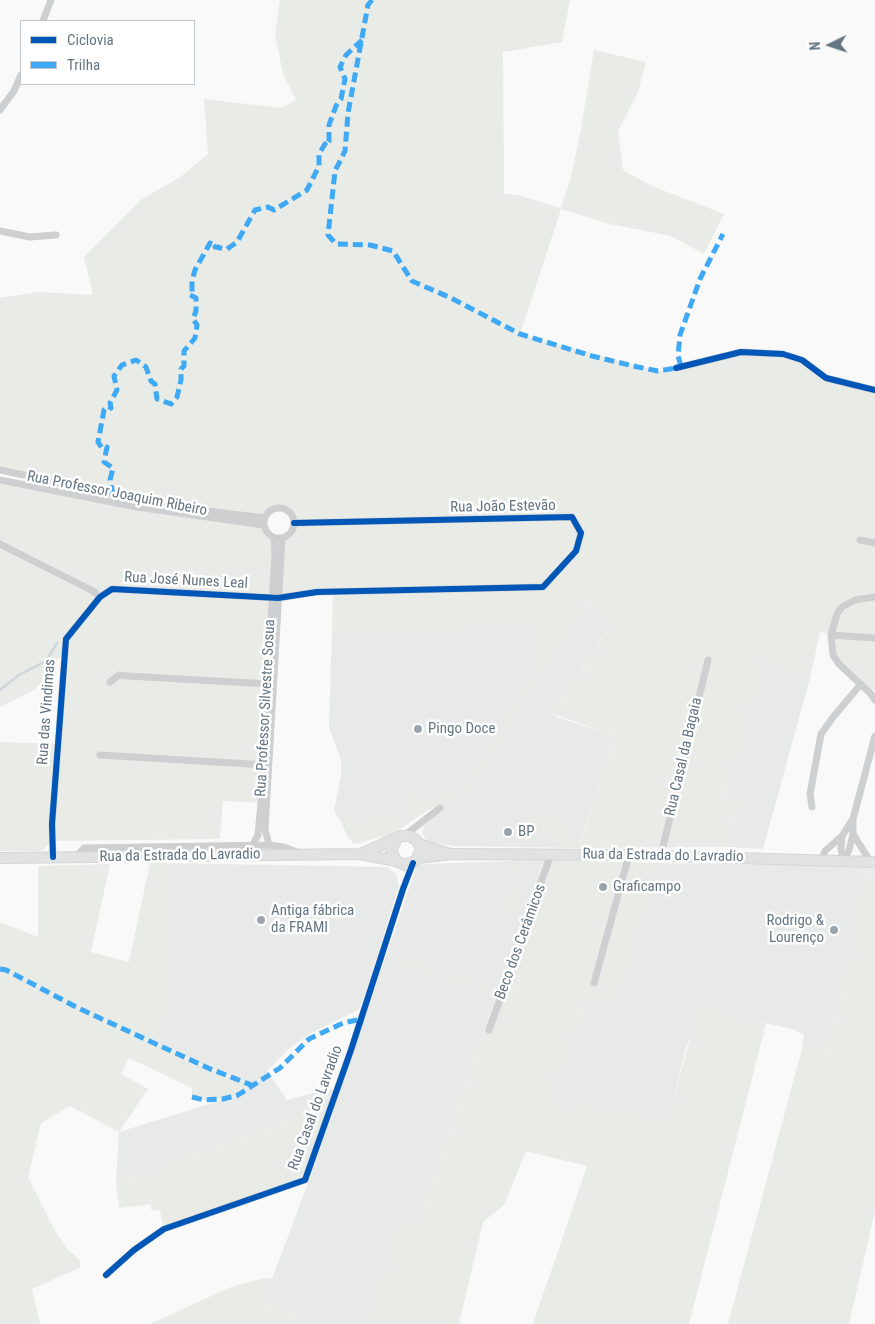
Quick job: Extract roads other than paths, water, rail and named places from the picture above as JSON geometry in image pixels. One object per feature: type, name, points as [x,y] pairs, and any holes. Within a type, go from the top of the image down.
[{"type":"main road","name":"Rua da Estrada do Lavradio","points":[[360,854],[401,837]]},
{"type":"main road","points":[[401,837],[418,842],[416,861],[399,863],[391,850],[401,837]]},
{"type":"main road","name":"Rua da Estrada do Lavradio","points":[[418,842],[450,854]]},
{"type":"main road","name":"Rua da Estrada do Lavradio","points":[[0,858],[360,854],[399,863]]},
{"type":"main road","name":"Rua da Estrada do Lavradio","points":[[416,861],[450,854],[551,854],[872,861]]},
{"type":"street","points":[[43,20],[52,0]]},
{"type":"street","points":[[0,110],[14,92],[20,77]]},
{"type":"street","points":[[0,231],[30,237],[56,235]]},
{"type":"street","points":[[676,368],[741,352],[764,351],[802,360],[826,378],[875,390]]},
{"type":"street","name":"Rua Professor Joaquim Ribeiro","points":[[0,470],[165,506],[264,521]]},
{"type":"street","name":"Rua Professor Joaquim Ribeiro","points":[[0,480],[136,507],[264,521]]},
{"type":"street","points":[[282,509],[290,514],[294,523],[291,532],[278,538],[266,531],[264,521],[271,510],[282,509]]},
{"type":"street","name":"Rua João Estevão","points":[[275,598],[317,592],[543,587],[576,551],[581,533],[572,517],[294,523]]},
{"type":"street","name":"Rua Professor Silvestre Sosua","points":[[269,845],[265,829],[266,765],[278,538]]},
{"type":"street","points":[[860,540],[875,543]]},
{"type":"street","points":[[0,544],[93,591],[100,597]]},
{"type":"street","name":"Rua José Nunes Leal","points":[[100,597],[112,589],[275,598]]},
{"type":"street","points":[[875,596],[855,600],[842,607],[837,614],[831,635],[833,654],[839,664],[875,700]]},
{"type":"street","name":"Rua das Vindimas","points":[[53,858],[52,841],[66,639],[100,597]]},
{"type":"street","points":[[831,635],[875,638]]},
{"type":"street","name":"Rua Casal da Bagaia","points":[[661,855],[677,780],[708,660]]},
{"type":"street","points":[[110,682],[120,676],[128,676],[270,684]]},
{"type":"street","points":[[812,807],[810,794],[821,734],[861,684]]},
{"type":"street","points":[[843,860],[849,850],[853,834],[853,819],[875,736]]},
{"type":"street","points":[[100,755],[266,765]]},
{"type":"street","name":"Rua Professor Silvestre Sosua","points":[[252,846],[258,835],[266,765]]},
{"type":"street","points":[[401,837],[440,808]]},
{"type":"street","points":[[822,859],[825,850],[842,836],[853,819]]},
{"type":"street","points":[[418,842],[420,823]]},
{"type":"street","points":[[853,834],[872,861]]},
{"type":"street","points":[[842,836],[843,860]]},
{"type":"street","points":[[76,857],[84,848],[269,845],[284,847],[304,855]]},
{"type":"street","name":"Beco dos Cerâmicos","points":[[490,1030],[551,854]]},
{"type":"street","points":[[594,984],[629,855]]},
{"type":"street","name":"Rua Casal do Lavradio","points":[[106,1275],[164,1229],[305,1180],[352,1050],[405,883],[416,861]]},
{"type":"street","points":[[399,863],[405,883]]},
{"type":"waterway","points":[[0,690],[19,675],[46,661],[57,643]]},
{"type":"place","name":"Pingo Doce","points":[[418,729]]},
{"type":"place","name":"BP","points":[[508,832]]},
{"type":"place","name":"Graficampo","points":[[603,887]]},
{"type":"place","name":"Antiga fábrica da FRAMI","points":[[261,920]]},
{"type":"place","name":"Rodrigo & Lourenço","points":[[834,930]]}]
